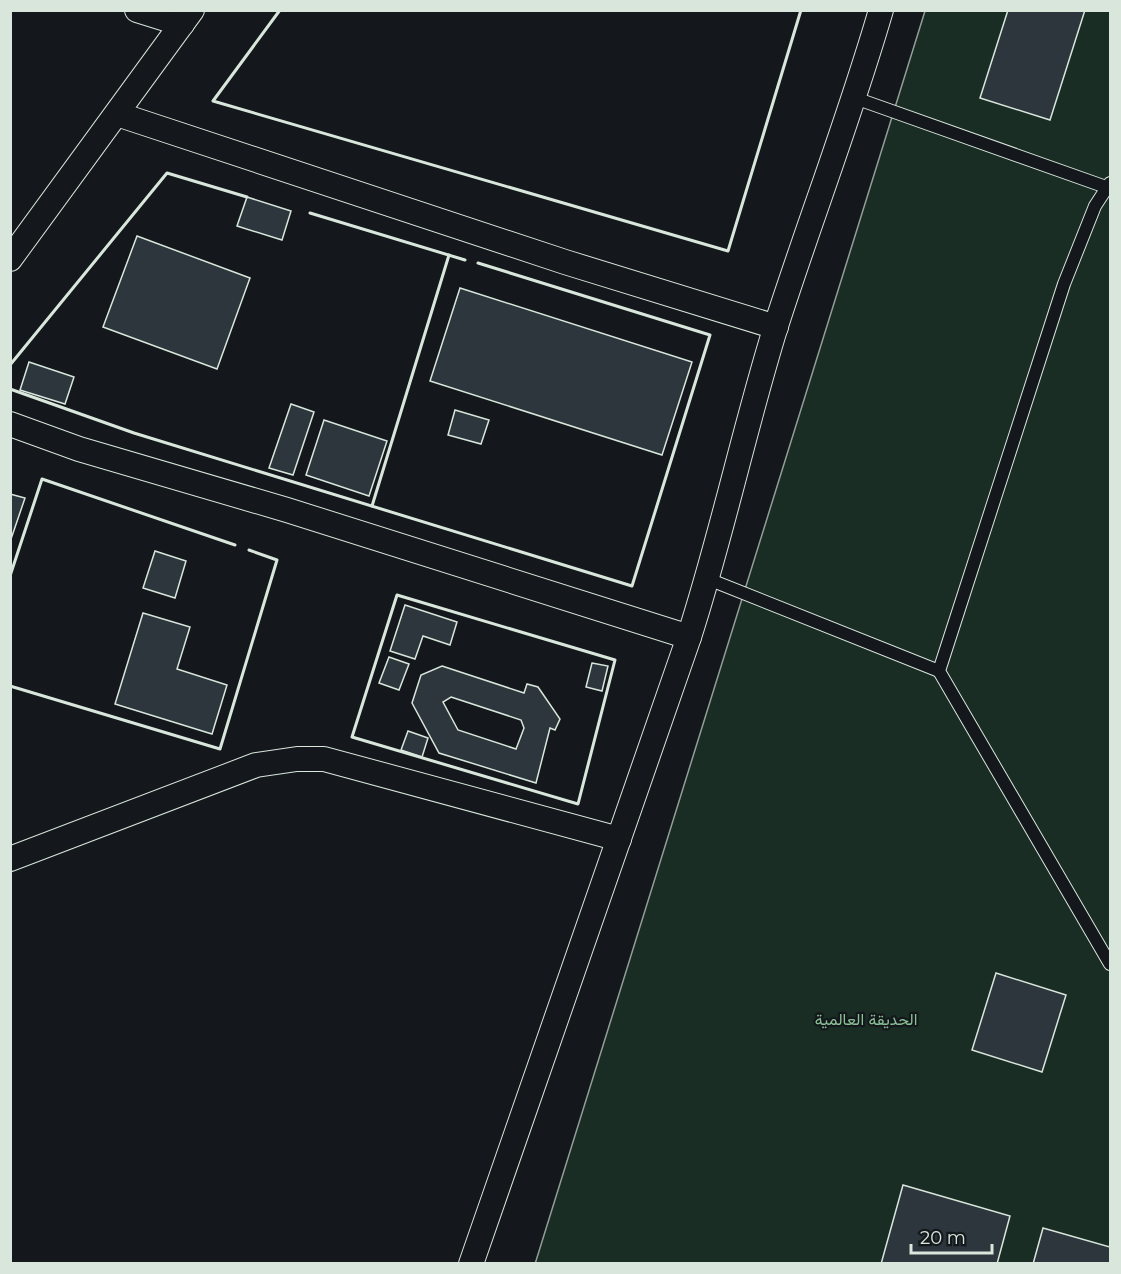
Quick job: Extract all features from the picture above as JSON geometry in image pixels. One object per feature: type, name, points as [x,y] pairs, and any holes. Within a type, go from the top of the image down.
[{"type":"street","points":[[10,259],[187,17],[137,10]]},
{"type":"street","points":[[471,1263],[708,579],[776,327],[855,98],[881,10]]},
{"type":"street","points":[[117,114],[566,262],[776,327]]},
{"type":"street","points":[[10,424],[79,449],[287,510],[689,637]]},
{"type":"street","points":[[10,859],[256,765],[297,759],[324,759],[619,839]]},
{"type":"lane","points":[[855,98],[1108,185],[1095,206],[1064,284],[939,671]]},
{"type":"lane","points":[[708,579],[939,671],[1110,964]]},
{"type":"green space","name":"الحديقة العالمية","points":[[925,11],[1110,11],[1110,1263],[535,1264]]},
{"type":"building","points":[[1008,10],[1085,10],[1050,120],[980,98]]},
{"type":"building","points":[[247,197],[291,211],[282,240],[237,226]]},
{"type":"building","points":[[137,236],[250,278],[217,369],[103,327]]},
{"type":"building","points":[[460,288],[692,362],[662,455],[430,381]]},
{"type":"building","points":[[29,362],[74,377],[65,404],[20,390]]},
{"type":"building","points":[[291,404],[314,412],[293,475],[269,468]]},
{"type":"building","points":[[455,410],[489,420],[481,444],[448,435]]},
{"type":"building","points":[[324,420],[387,441],[369,496],[306,475]]},
{"type":"building","points":[[10,494],[25,498],[10,542]]},
{"type":"building","points":[[155,551],[186,561],[175,598],[143,588]]},
{"type":"building","points":[[405,605],[457,622],[450,645],[423,636],[415,659],[390,651]]},
{"type":"building","points":[[143,613],[190,627],[177,669],[227,685],[212,734],[115,704]]},
{"type":"building","points":[[389,657],[409,664],[399,690],[379,683]]},
{"type":"building","points":[[592,663],[608,666],[602,691],[586,687]]},
{"type":"building","points":[[442,666],[524,693],[527,684],[538,687],[560,719],[555,730],[550,728],[536,783],[439,753],[412,703],[421,675]],"holes":[[[451,697],[521,720],[524,728],[516,749],[458,730],[443,702]]]},
{"type":"building","points":[[408,731],[428,738],[422,757],[401,750]]},
{"type":"building","points":[[996,973],[1066,995],[1042,1072],[972,1050]]},
{"type":"building","points":[[903,1185],[1010,1216],[997,1264],[881,1264]]},
{"type":"building","points":[[1043,1228],[1110,1247],[1110,1264],[1033,1264]]},
{"type":"wall","points":[[280,10],[213,101],[728,251],[801,10]]},
{"type":"wall","points":[[10,365],[167,173],[247,197]]},
{"type":"wall","points":[[310,213],[465,260]]},
{"type":"wall","points":[[372,506],[449,255]]},
{"type":"wall","points":[[10,389],[134,433],[632,586],[710,335],[478,263]]},
{"type":"wall","points":[[10,576],[42,479],[235,545]]},
{"type":"wall","points":[[10,686],[220,749],[277,560],[249,550]]},
{"type":"wall","points":[[397,595],[615,660],[578,804],[352,737],[397,595]]}]
